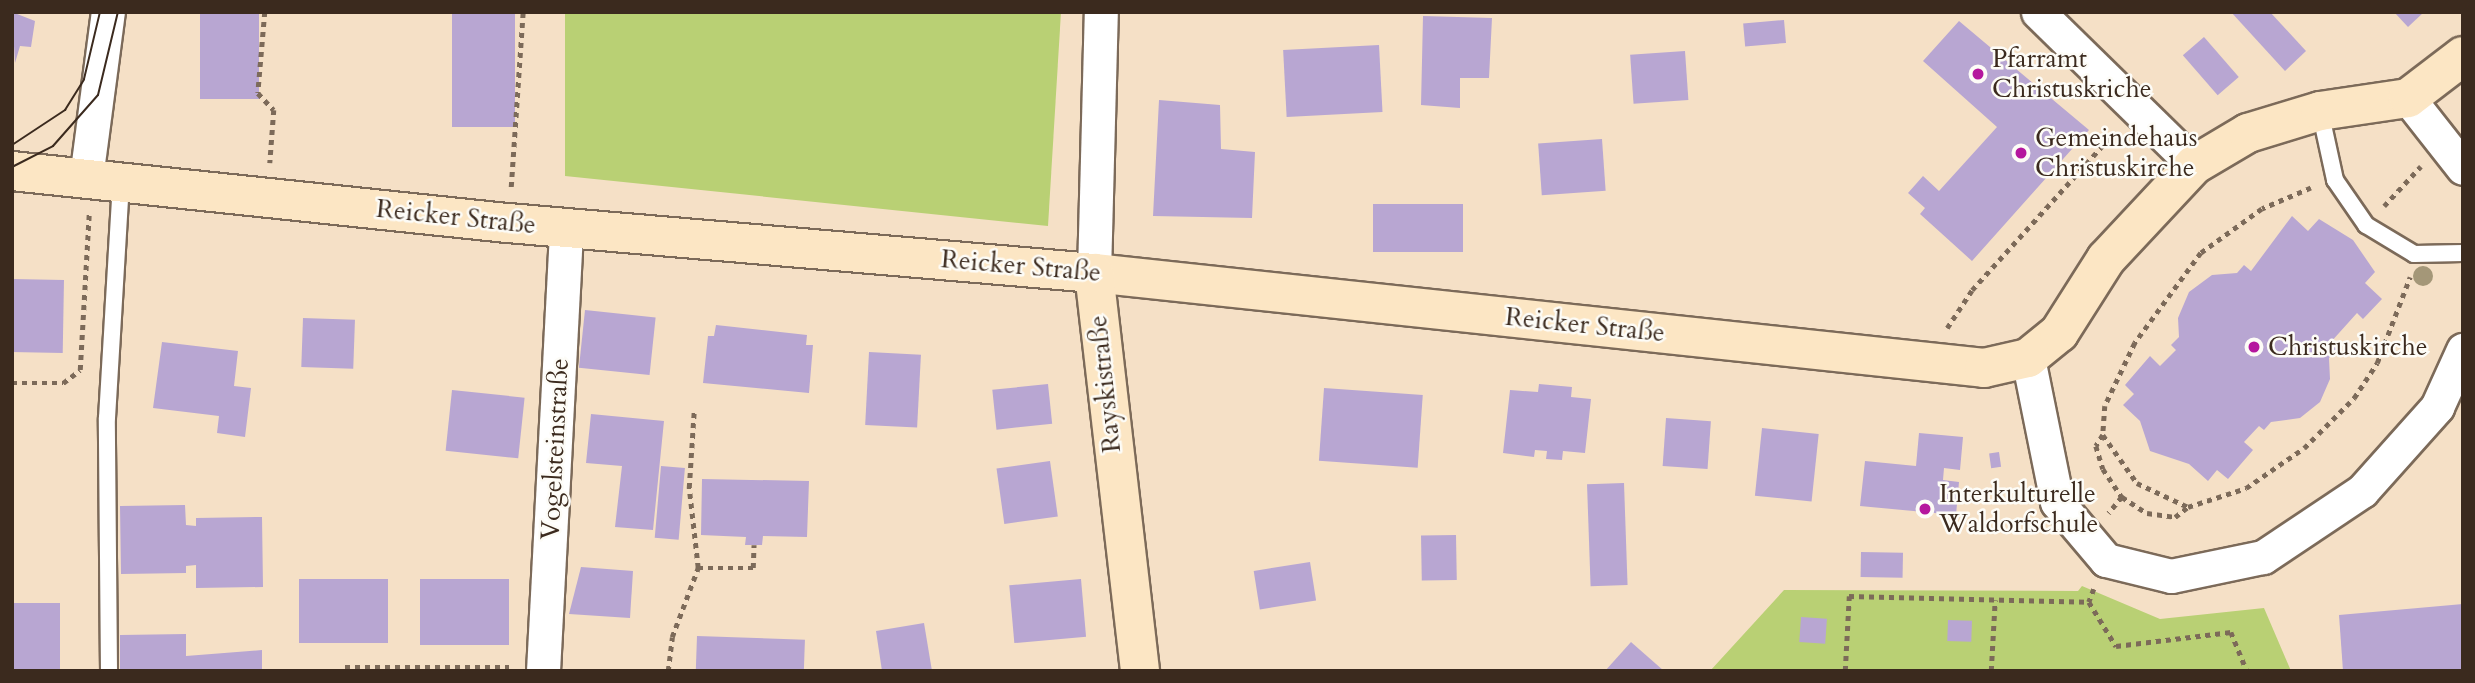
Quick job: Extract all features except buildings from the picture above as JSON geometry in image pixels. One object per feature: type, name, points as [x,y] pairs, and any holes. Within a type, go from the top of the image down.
[{"type":"street","points":[[99,179],[108,12]]},
{"type":"street","name":"Rayskistraße","points":[[1101,12],[1094,272],[1140,671]]},
{"type":"street","points":[[2038,12],[2194,165]]},
{"type":"street","points":[[2463,56],[2408,98],[2320,111],[2248,133],[2194,165],[2106,259],[2059,332],[2028,358],[2057,502],[2106,560],[2171,576],[2263,557],[2362,491],[2437,407],[2463,350]]},
{"type":"street","points":[[2408,98],[2463,167]]},
{"type":"street","name":"Reicker Straße","points":[[12,171],[566,228],[1094,272],[1984,368],[2028,358]]},
{"type":"street","name":"Vogelsteinstraße","points":[[543,669],[566,228]]},
{"type":"lane","points":[[2320,111],[2335,180],[2366,225],[2414,254],[2463,253]]},
{"type":"lane","points":[[99,179],[107,418],[109,671]]},
{"type":"path","points":[[265,12],[258,93],[274,110],[268,199]]},
{"type":"path","points":[[511,178],[523,12]]},
{"type":"path","points":[[1972,290],[2137,108]]},
{"type":"path","points":[[2384,205],[2416,170]]},
{"type":"path","points":[[12,383],[63,383],[80,370],[99,179]]},
{"type":"path","points":[[2335,180],[2262,209],[2201,253],[2175,281],[2118,375],[2105,406],[2104,435],[2096,446],[2103,469],[2122,497],[2147,513],[2175,517],[2188,507],[2246,488],[2339,414],[2391,333],[2407,295],[2414,254]]},
{"type":"path","points":[[668,671],[672,636],[698,568],[689,488],[694,410]]},
{"type":"path","points":[[2104,435],[2137,483],[2188,507]]},
{"type":"path","points":[[2107,516],[2122,497]]},
{"type":"path","points":[[698,568],[753,568],[754,545]]},
{"type":"path","points":[[2089,602],[2106,560]]},
{"type":"path","points":[[1845,671],[1849,596],[2089,602]]},
{"type":"path","points":[[1991,671],[1995,600]]},
{"type":"path","points":[[2089,602],[2116,646],[2231,632],[2247,671]]},
{"type":"path","points":[[345,667],[543,669]]},
{"type":"green space","points":[[565,12],[1061,12],[1048,226],[565,176]]},
{"type":"green space","points":[[2082,586],[2160,619],[2264,608],[2291,671],[1710,671],[1784,590],[2078,591]]},
{"type":"tram line","points":[[12,145],[65,110],[84,79],[100,12]]},
{"type":"tram line","points":[[12,167],[53,146],[98,95],[118,12]]},
{"type":"place","name":"Pfarramt Christuskriche","points":[[1978,74]]},
{"type":"place","name":"Gemeindehaus Christuskirche","points":[[2021,153]]},
{"type":"place","name":"Christuskirche","points":[[2254,347]]},
{"type":"place","name":"Interkulturelle Waldorfschule","points":[[1925,509]]}]
